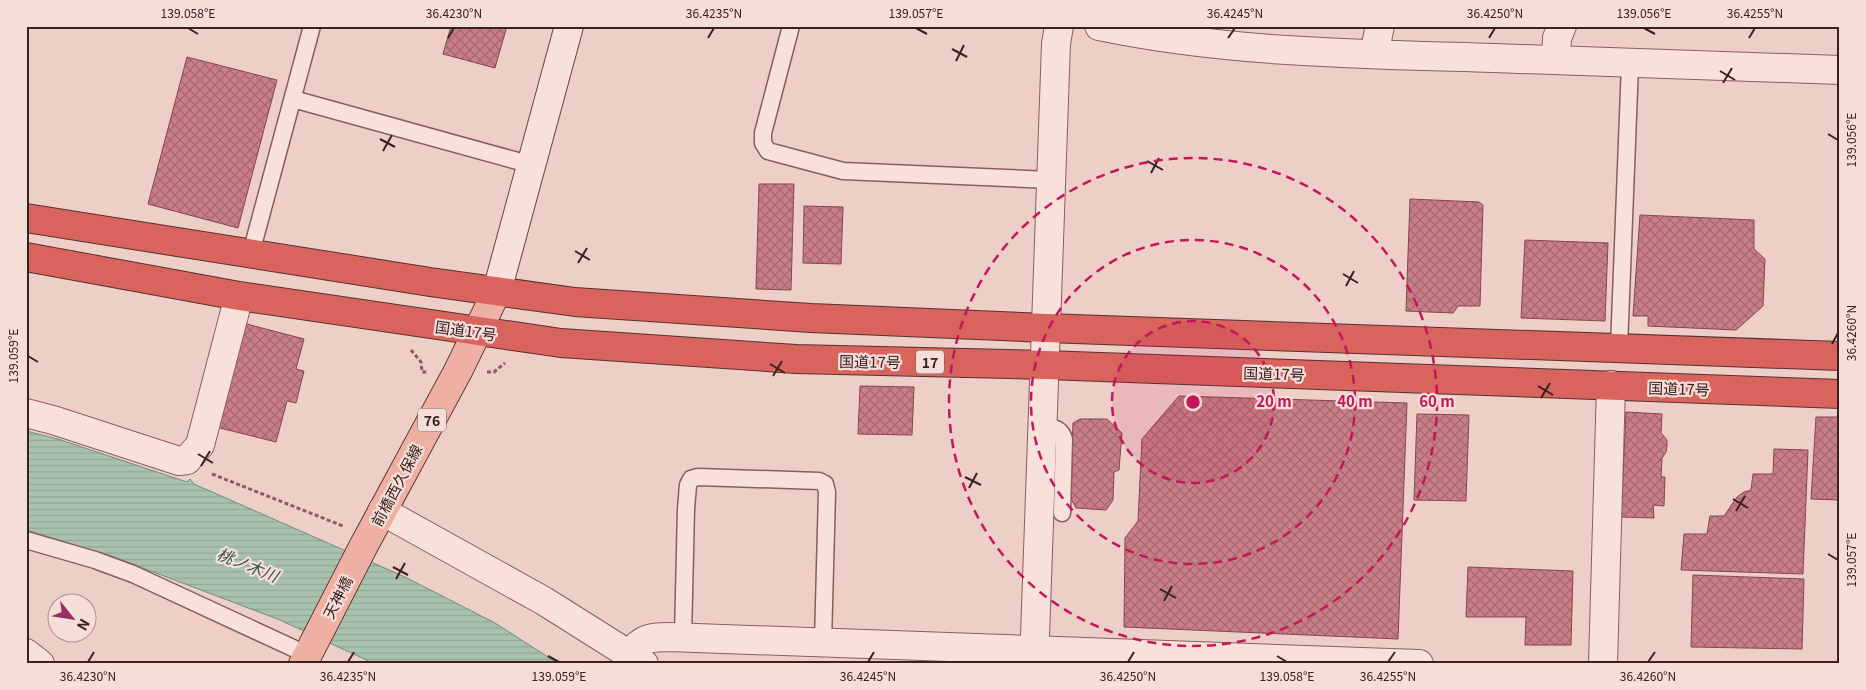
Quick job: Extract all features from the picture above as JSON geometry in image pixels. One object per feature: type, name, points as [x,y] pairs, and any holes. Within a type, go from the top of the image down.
[{"type":"highway","points":[[26,218],[430,282],[585,303],[811,318],[1046,328],[1840,356]]},
{"type":"highway","name":"国道17号","points":[[26,257],[239,296],[562,343],[796,359],[1046,365],[1840,394]]},
{"type":"main road","name":"前橋西久保線","points":[[356,538],[382,511],[478,332],[497,291]]},
{"type":"main road","name":"天神橋","points":[[308,655],[356,538]]},
{"type":"street","points":[[497,291],[569,26]]},
{"type":"street","points":[[1035,656],[1046,365],[1050,180],[1056,44],[1059,26]]},
{"type":"street","points":[[1099,26],[1154,31],[1259,49],[1556,59],[1630,64],[1840,70]]},
{"type":"street","points":[[1376,54],[1376,40],[1380,26]]},
{"type":"street","points":[[1556,59],[1557,38],[1562,26]]},
{"type":"street","points":[[26,413],[180,461],[188,460],[200,446],[239,296]]},
{"type":"street","points":[[1603,664],[1611,385]]},
{"type":"street","points":[[382,511],[544,601],[637,659],[638,644],[654,637],[683,637],[823,642],[920,655],[1406,664]]},
{"type":"street","points":[[26,653],[40,664]]},
{"type":"lane","points":[[250,254],[312,26]]},
{"type":"lane","points":[[791,26],[763,133],[763,143],[768,151],[843,172],[1050,180]]},
{"type":"lane","points":[[1619,348],[1630,64]]},
{"type":"lane","points":[[293,99],[532,165]]},
{"type":"lane","points":[[1043,426],[1058,429],[1062,432],[1064,439],[1062,513]]},
{"type":"lane","points":[[683,637],[686,509],[688,485],[691,480],[698,477],[819,481],[825,484],[827,492],[823,642]]},
{"type":"lane","points":[[26,540],[95,560],[134,574],[308,655]]},
{"type":"path","points":[[494,372],[507,362]]},
{"type":"path","points":[[188,460],[204,471],[356,538]]},
{"type":"green space","points":[[944,660],[999,663],[1000,664],[939,664]]},
{"type":"water","name":"桃ノ木川","points":[[26,431],[58,439],[187,482],[190,479],[194,484],[405,577],[495,623],[559,664],[375,664],[280,620],[114,557],[26,530]]},
{"type":"building","points":[[451,26],[507,26],[495,68],[443,54]]},
{"type":"building","points":[[187,57],[277,80],[238,228],[148,204]]},
{"type":"building","points":[[759,184],[794,184],[791,290],[756,289]]},
{"type":"building","points":[[1410,199],[1479,202],[1483,205],[1480,306],[1458,306],[1453,313],[1406,311]]},
{"type":"building","points":[[804,206],[843,207],[841,264],[803,263]]},
{"type":"building","points":[[1640,215],[1754,220],[1754,249],[1765,259],[1763,306],[1736,330],[1648,326],[1648,316],[1633,316]]},
{"type":"building","points":[[1525,240],[1608,243],[1605,321],[1521,318]]},
{"type":"building","points":[[239,322],[304,339],[296,369],[304,371],[296,403],[287,401],[276,442],[212,426]]},
{"type":"building","points":[[860,386],[914,387],[912,435],[858,434]]},
{"type":"building","points":[[1179,396],[1407,403],[1398,639],[1124,627],[1125,538],[1138,521],[1142,439]]},
{"type":"building","points":[[1626,412],[1662,414],[1661,433],[1667,440],[1666,452],[1662,458],[1661,477],[1665,477],[1664,506],[1653,505],[1654,518],[1621,517]]},
{"type":"building","points":[[1417,414],[1469,415],[1466,501],[1414,500]]},
{"type":"building","points":[[1816,417],[1840,417],[1840,500],[1811,499]]},
{"type":"building","points":[[1080,419],[1107,419],[1122,433],[1119,470],[1114,472],[1113,500],[1106,510],[1076,508],[1070,497],[1072,468],[1055,468],[1057,444],[1072,445],[1073,423]]},
{"type":"building","points":[[1774,449],[1808,450],[1803,574],[1681,570],[1684,534],[1707,534],[1710,516],[1724,516],[1737,497],[1751,490],[1753,474],[1773,474]]},
{"type":"building","points":[[1468,567],[1573,571],[1571,645],[1525,645],[1526,617],[1466,617]]},
{"type":"building","points":[[1693,575],[1804,579],[1802,649],[1691,647]]}]
